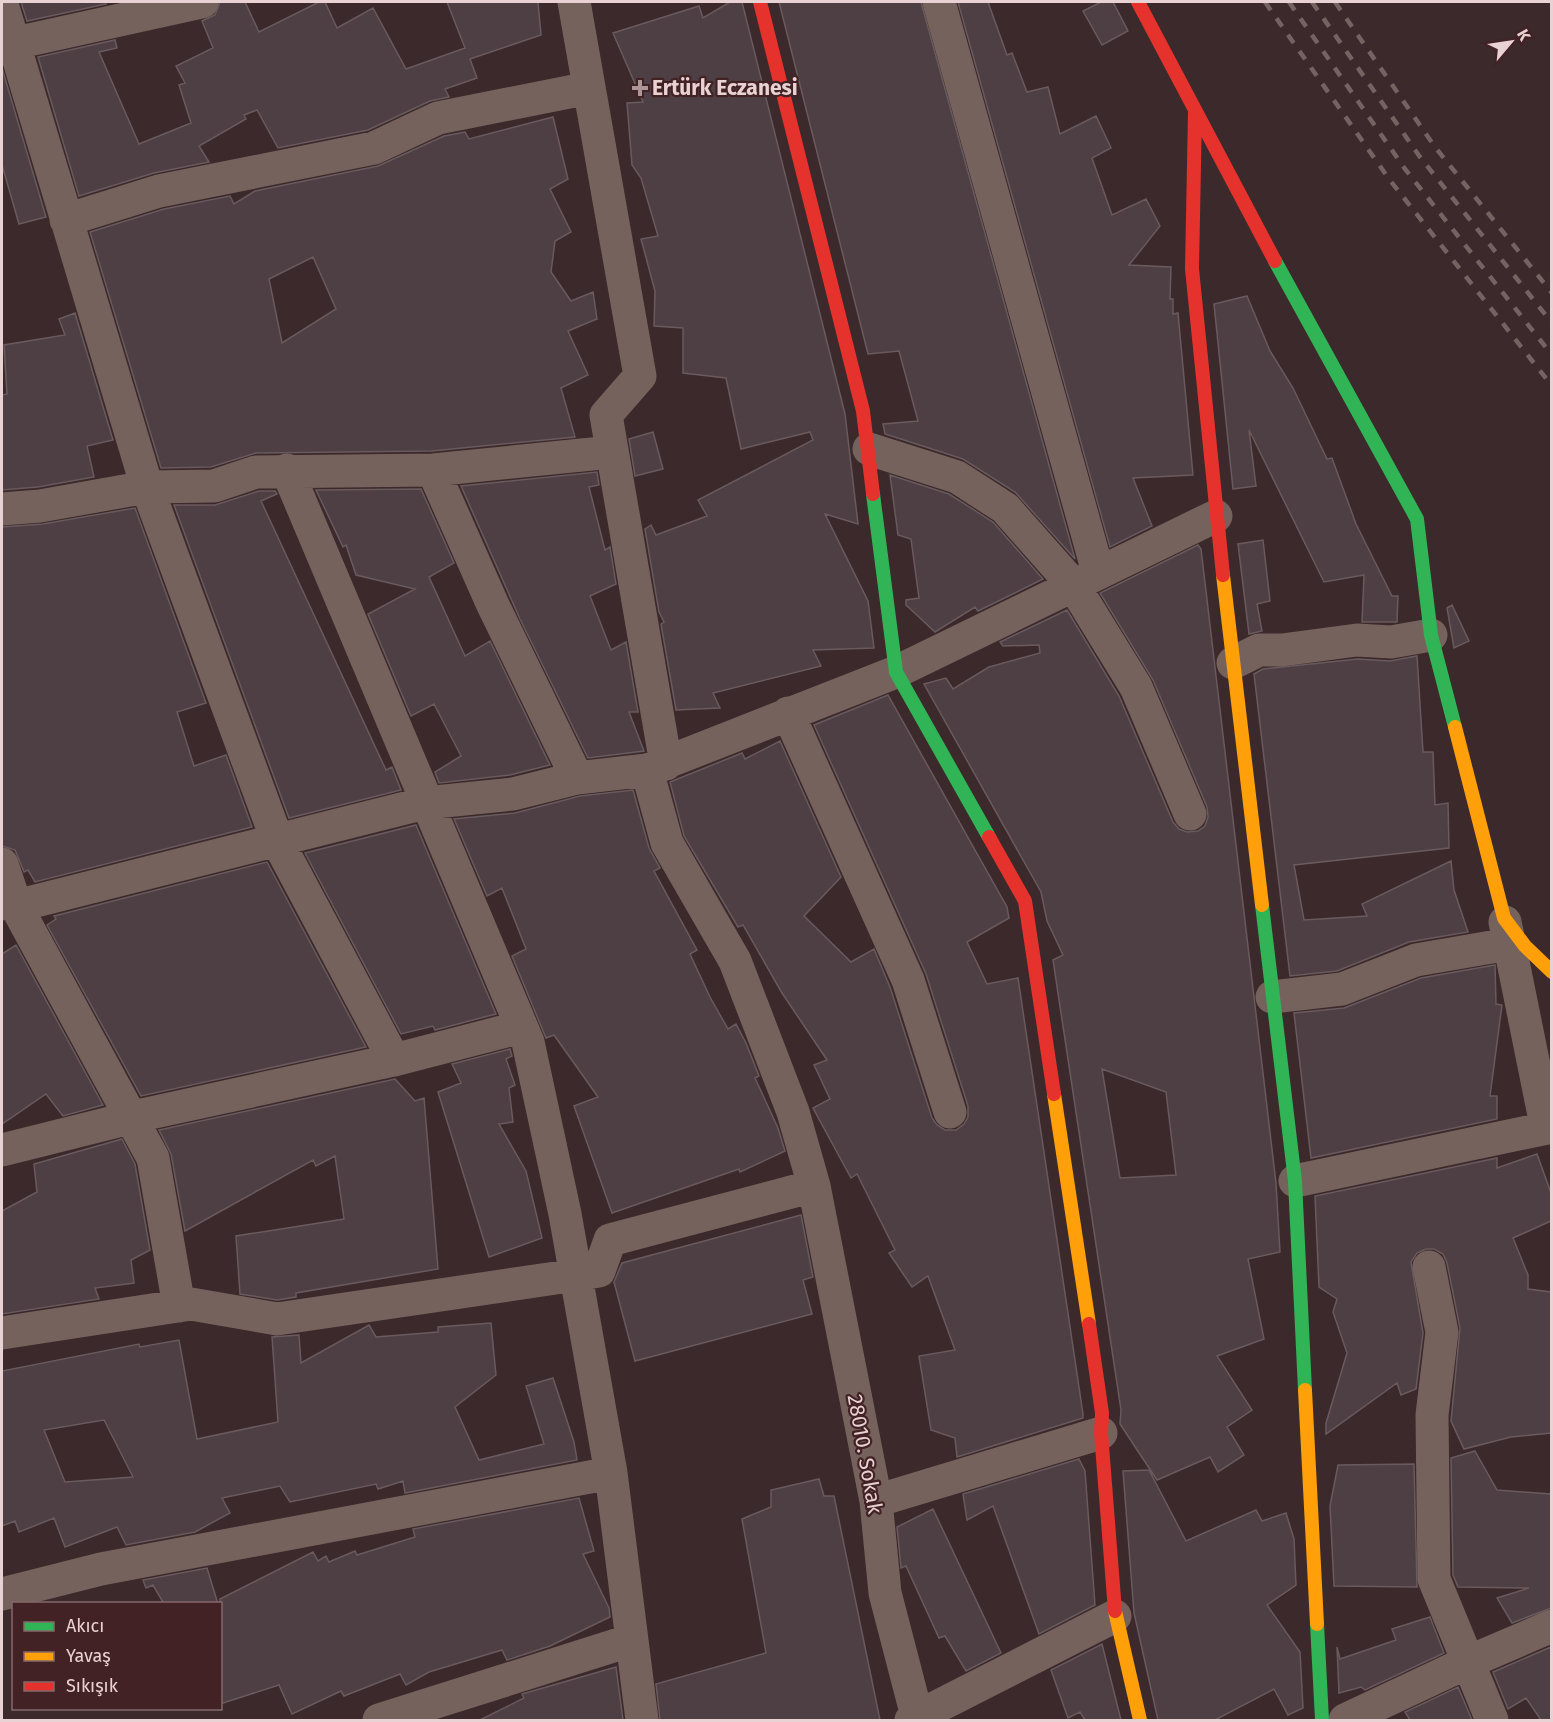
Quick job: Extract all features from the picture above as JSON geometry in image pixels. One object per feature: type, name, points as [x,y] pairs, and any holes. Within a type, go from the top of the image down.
[{"type":"street","points":[[7,44],[202,2]]},
{"type":"street","points":[[66,220],[159,191],[374,148],[438,118],[589,88],[574,2]]},
{"type":"street","points":[[760,2],[863,411],[896,672],[1025,901],[1100,1402],[1115,1616],[1140,1720]]},
{"type":"street","points":[[939,2],[1086,579],[1136,687],[1190,814]]},
{"type":"street","points":[[1138,2],[1248,214],[1324,347],[1417,519],[1431,634],[1507,931],[1544,1115],[1551,1118]]},
{"type":"street","points":[[2,4],[7,44],[66,220],[147,488],[277,840],[393,1060]]},
{"type":"street","name":"28010. Sokak","points":[[589,88],[640,376],[606,415],[668,843],[735,961],[793,1112],[814,1186],[876,1501],[885,1593],[915,1720]]},
{"type":"street","points":[[1195,112],[1192,269],[1216,516],[1295,1181],[1322,1720]]},
{"type":"street","points":[[869,449],[957,477],[1005,508],[1086,579]]},
{"type":"street","points":[[2,509],[40,506],[147,488],[214,486],[256,472],[433,470],[612,452]]},
{"type":"street","points":[[287,470],[425,803],[528,1042],[576,1275],[611,1473],[642,1720]]},
{"type":"street","points":[[433,470],[492,603],[577,778]]},
{"type":"street","points":[[9,904],[425,803],[513,794],[577,778],[656,767],[896,672],[1216,516]]},
{"type":"street","points":[[1233,663],[1259,650],[1282,650],[1357,640],[1391,642],[1431,634]]},
{"type":"street","points":[[788,713],[908,980],[950,1112]]},
{"type":"street","points":[[2,864],[9,904],[132,1117],[153,1158],[179,1306]]},
{"type":"street","points":[[1507,931],[1551,972]]},
{"type":"street","points":[[1272,997],[1342,989],[1416,960],[1507,931]]},
{"type":"street","points":[[2,1150],[132,1117],[393,1060],[521,1027]]},
{"type":"street","points":[[1295,1181],[1551,1127]]},
{"type":"street","points":[[2,1333],[191,1304],[277,1319],[599,1271],[610,1240],[814,1186]]},
{"type":"street","points":[[1429,1267],[1442,1332],[1432,1415],[1434,1579],[1466,1663],[1492,1720]]},
{"type":"street","points":[[876,1501],[1101,1433]]},
{"type":"street","points":[[2,1594],[101,1569],[611,1473]]},
{"type":"street","points":[[915,1720],[1115,1616]]},
{"type":"street","points":[[1345,1720],[1551,1626]]},
{"type":"street","points":[[379,1720],[632,1640]]},
{"type":"building","points":[[21,2],[105,2],[106,4],[27,21]]},
{"type":"building","points":[[220,2],[245,2],[259,32],[319,2],[325,2],[337,28],[373,8],[406,69],[465,48],[447,2],[538,2],[541,35],[470,59],[477,78],[445,89],[449,97],[430,101],[368,130],[278,148],[257,110],[244,115],[246,119],[199,146],[209,162],[154,173],[79,196],[38,57],[115,40],[117,48],[99,52],[139,144],[191,123],[179,85],[185,83],[176,66],[213,48],[202,21],[215,15]]},
{"type":"building","points":[[730,2],[742,2],[845,414],[858,524],[825,514],[868,601],[874,648],[813,650],[821,666],[713,693],[720,708],[676,710],[661,624],[664,622],[659,612],[645,529],[651,525],[656,535],[707,516],[698,500],[813,440],[810,432],[741,449],[726,378],[683,373],[683,328],[654,326],[655,291],[641,239],[658,236],[641,178],[632,165],[627,103],[643,102],[613,33],[699,6],[703,18]]},
{"type":"building","points":[[779,2],[921,2],[1075,559],[1015,492],[963,459],[885,434],[883,424],[918,421],[899,351],[868,354]]},
{"type":"building","points":[[958,2],[988,2],[1007,55],[1012,53],[1027,92],[1048,87],[1060,134],[1096,116],[1111,148],[1092,158],[1112,215],[1146,199],[1160,226],[1129,265],[1171,267],[1170,299],[1173,299],[1173,314],[1178,313],[1193,475],[1133,478],[1152,526],[1110,547]]},
{"type":"building","points":[[1101,2],[1113,2],[1128,31],[1102,45],[1083,11]]},
{"type":"building","points":[[2,68],[46,217],[19,224],[2,165]]},
{"type":"building","points":[[553,117],[568,179],[550,189],[571,232],[555,241],[551,272],[571,301],[593,292],[597,319],[568,331],[588,375],[561,388],[575,437],[432,451],[256,453],[211,467],[161,468],[90,232],[164,209],[230,196],[234,204],[255,191],[378,166],[444,136],[465,132],[469,139]],"holes":[[[313,257],[336,309],[282,343],[269,279]]]},
{"type":"building","points":[[1247,296],[1270,351],[1293,388],[1327,459],[1332,458],[1356,524],[1392,596],[1398,596],[1397,622],[1362,622],[1364,575],[1324,582],[1249,430],[1256,486],[1233,489],[1214,304]]},
{"type":"building","points":[[75,313],[113,440],[87,446],[94,477],[38,487],[2,490],[2,395],[7,394],[4,345],[65,335],[59,319]]},
{"type":"building","points":[[653,432],[663,469],[635,476],[629,439]]},
{"type":"building","points":[[597,472],[599,485],[589,487],[605,550],[610,547],[616,584],[590,596],[611,650],[626,642],[638,712],[629,712],[644,751],[588,758],[520,619],[461,486]]},
{"type":"building","points":[[890,475],[949,494],[993,522],[1043,579],[978,611],[975,607],[935,632],[906,605],[906,600],[919,598],[911,539],[898,535]]},
{"type":"building","points":[[421,489],[454,563],[429,577],[465,656],[490,641],[550,765],[510,775],[439,783],[435,772],[461,756],[434,704],[411,716],[368,614],[415,589],[356,575],[346,545],[343,547],[316,490]]},
{"type":"building","points":[[259,491],[275,491],[277,494],[261,501],[386,770],[392,767],[401,790],[289,818],[174,505],[215,505]]},
{"type":"building","points":[[135,508],[206,703],[177,712],[194,766],[226,755],[252,827],[35,882],[28,870],[24,872],[15,850],[2,846],[2,527],[43,524]]},
{"type":"building","points":[[1263,540],[1270,601],[1257,604],[1262,631],[1249,634],[1238,544]]},
{"type":"building","points":[[1198,545],[1201,549],[1276,1183],[1280,1252],[1248,1259],[1264,1339],[1217,1356],[1252,1410],[1227,1427],[1244,1455],[1218,1472],[1210,1457],[1157,1480],[1120,1424],[1121,1410],[1053,960],[1063,955],[1047,921],[1041,892],[924,684],[946,678],[953,689],[989,667],[1040,653],[1039,645],[1003,646],[1000,642],[1067,610],[1119,696],[1173,822],[1179,829],[1187,832],[1198,831],[1205,826],[1208,817],[1207,807],[1153,680],[1100,593]],"holes":[[[1102,1069],[1166,1092],[1176,1175],[1120,1178]]]},
{"type":"building","points":[[1452,605],[1469,641],[1454,648],[1447,608]]},
{"type":"building","points":[[1417,656],[1423,752],[1433,752],[1435,805],[1448,803],[1449,848],[1294,865],[1304,920],[1367,916],[1362,904],[1451,861],[1454,890],[1468,932],[1409,942],[1337,971],[1290,976],[1254,674],[1263,669],[1358,659],[1390,661]]},
{"type":"building","points":[[888,695],[1007,907],[1009,918],[967,942],[987,984],[1018,978],[1083,1414],[1083,1418],[957,1457],[955,1438],[931,1430],[919,1356],[955,1350],[928,1276],[912,1287],[889,1253],[895,1250],[857,1174],[851,1178],[813,1108],[830,1099],[814,1065],[827,1060],[782,993],[743,925],[738,927],[684,836],[670,782],[742,753],[745,759],[780,741],[841,877],[804,916],[851,962],[874,949],[890,987],[932,1118],[945,1130],[956,1130],[964,1124],[968,1117],[968,1106],[926,974],[814,725]]},
{"type":"building","points":[[633,790],[649,848],[660,868],[654,871],[697,950],[690,954],[710,997],[728,1029],[736,1024],[746,1043],[759,1076],[755,1078],[778,1128],[785,1151],[740,1172],[739,1169],[612,1213],[574,1106],[598,1097],[554,1035],[546,1038],[512,956],[526,949],[502,888],[487,896],[454,819],[515,813],[580,796]]},
{"type":"building","points":[[416,825],[496,1014],[435,1030],[433,1026],[401,1034],[305,853]]},
{"type":"building","points":[[267,862],[366,1047],[141,1096],[47,925],[56,919],[54,916]]},
{"type":"building","points":[[16,945],[103,1105],[63,1116],[46,1094],[2,1124],[2,954]]},
{"type":"building","points":[[1495,965],[1496,1004],[1502,1005],[1490,1096],[1497,1096],[1497,1119],[1311,1158],[1294,1013],[1344,1008],[1421,978]]},
{"type":"building","points":[[510,1049],[512,1056],[506,1059],[515,1085],[509,1088],[513,1122],[499,1124],[526,1171],[542,1238],[489,1257],[438,1092],[461,1083],[452,1064]]},
{"type":"building","points":[[395,1079],[415,1101],[424,1098],[438,1269],[296,1293],[296,1297],[277,1300],[240,1294],[236,1236],[344,1219],[335,1156],[316,1166],[313,1160],[185,1231],[171,1154],[159,1130]]},
{"type":"building","points":[[122,1139],[135,1164],[150,1250],[131,1260],[134,1283],[95,1288],[99,1299],[2,1314],[2,1211],[37,1192],[34,1164]]},
{"type":"building","points":[[1537,1154],[1551,1193],[1551,1221],[1513,1238],[1528,1275],[1528,1289],[1551,1292],[1551,1433],[1511,1437],[1464,1449],[1451,1421],[1460,1328],[1447,1263],[1443,1254],[1434,1249],[1426,1249],[1417,1253],[1411,1262],[1423,1333],[1416,1389],[1401,1395],[1397,1383],[1326,1434],[1326,1423],[1347,1353],[1333,1312],[1337,1299],[1319,1287],[1315,1196],[1497,1158],[1497,1168]]},
{"type":"building","points":[[801,1215],[813,1277],[803,1280],[812,1314],[635,1361],[614,1282],[622,1263]]},
{"type":"building","points":[[491,1323],[496,1375],[455,1407],[479,1460],[544,1444],[526,1386],[553,1378],[574,1442],[577,1460],[405,1493],[403,1481],[378,1489],[376,1484],[290,1502],[280,1486],[222,1498],[230,1513],[195,1532],[126,1545],[117,1527],[65,1547],[54,1518],[19,1532],[15,1521],[2,1526],[2,1371],[139,1344],[140,1347],[179,1340],[197,1439],[278,1422],[272,1337],[299,1335],[301,1363],[369,1325],[376,1337],[438,1332],[438,1327]],"holes":[[[104,1420],[133,1477],[65,1482],[44,1430]]]},
{"type":"building","points":[[1475,1451],[1497,1490],[1551,1494],[1551,1608],[1512,1623],[1497,1598],[1529,1588],[1458,1587],[1453,1575],[1451,1458]]},
{"type":"building","points":[[1079,1459],[1085,1471],[1095,1605],[1039,1634],[993,1506],[967,1520],[963,1494]]},
{"type":"building","points":[[1414,1464],[1417,1587],[1334,1586],[1330,1506],[1338,1465]]},
{"type":"building","points":[[1149,1470],[1186,1541],[1256,1510],[1262,1521],[1286,1513],[1294,1539],[1296,1585],[1267,1605],[1300,1652],[1303,1708],[1288,1715],[1274,1689],[1215,1720],[1158,1720],[1134,1613],[1123,1471]]},
{"type":"building","points":[[819,1479],[824,1496],[834,1496],[880,1720],[660,1720],[656,1684],[766,1653],[742,1519],[771,1507],[771,1490]]},
{"type":"building","points":[[579,1498],[594,1551],[583,1554],[609,1608],[610,1617],[550,1646],[507,1660],[502,1650],[429,1672],[406,1685],[400,1674],[344,1696],[341,1691],[292,1714],[279,1685],[222,1703],[222,1602],[220,1599],[313,1552],[318,1561],[326,1556],[329,1562],[355,1551],[357,1555],[415,1537],[413,1529]]},
{"type":"building","points":[[933,1509],[1001,1653],[966,1671],[945,1636],[939,1638],[906,1566],[901,1568],[897,1527]]},
{"type":"building","points":[[207,1568],[217,1602],[163,1602],[153,1585],[146,1588],[143,1580]]},
{"type":"building","points":[[1430,1617],[1444,1653],[1365,1690],[1361,1687],[1339,1693],[1337,1647],[1340,1659],[1396,1640],[1392,1629]]},
{"type":"building","points":[[1102,1644],[1121,1720],[1085,1720],[1080,1712],[1068,1718],[1051,1670]]},
{"type":"building","points":[[1551,1647],[1551,1720],[1541,1720],[1526,1698],[1508,1709],[1493,1672]]},
{"type":"building","points":[[616,1667],[623,1720],[480,1720],[524,1698],[522,1694]]},
{"type":"building","points":[[1458,1687],[1472,1720],[1410,1720],[1405,1712]]},
{"type":"railway","points":[[1265,2],[1389,179],[1552,386]]},
{"type":"railway","points":[[1289,2],[1405,169],[1552,355]]},
{"type":"railway","points":[[1312,2],[1420,157],[1552,323]]},
{"type":"railway","points":[[1335,2],[1435,147],[1552,293]]},
{"type":"traffic: fast","points":[[1275,261],[1417,519],[1431,635],[1455,727]]},
{"type":"traffic: fast","points":[[873,494],[896,672],[989,837]]},
{"type":"traffic: fast","points":[[1262,905],[1295,1181],[1305,1390]]},
{"type":"traffic: fast","points":[[1317,1624],[1322,1720]]},
{"type":"traffic: slow","points":[[1223,575],[1262,905]]},
{"type":"traffic: slow","points":[[1455,727],[1504,918],[1525,946],[1552,972]]},
{"type":"traffic: slow","points":[[1054,1094],[1089,1324]]},
{"type":"traffic: slow","points":[[1305,1390],[1317,1624]]},
{"type":"traffic: slow","points":[[1115,1611],[1140,1720]]},
{"type":"traffic: jam","points":[[760,2],[863,411],[873,494]]},
{"type":"traffic: jam","points":[[1138,2],[1275,261]]},
{"type":"traffic: jam","points":[[1195,112],[1192,269],[1223,575]]},
{"type":"traffic: jam","points":[[989,837],[1025,901],[1054,1094]]},
{"type":"traffic: jam","points":[[1089,1324],[1102,1413],[1101,1433],[1115,1611]]},
{"type":"place","name":"Ertürk Eczanesi","points":[[640,88]]}]
